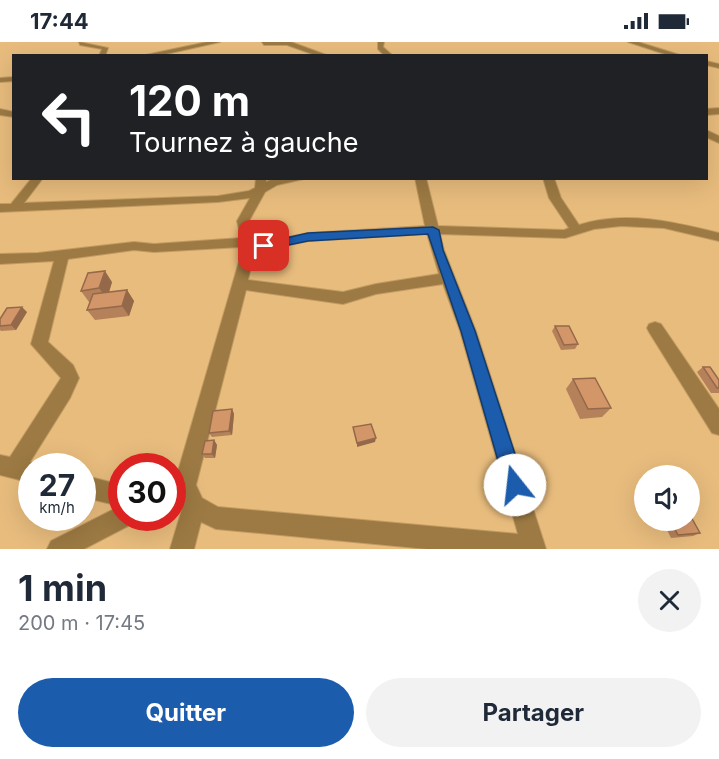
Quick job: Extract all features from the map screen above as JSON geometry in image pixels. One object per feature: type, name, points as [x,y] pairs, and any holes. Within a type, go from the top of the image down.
[{"type":"street","points":[[82,42],[82,44],[105,48],[103,54]]},
{"type":"street","points":[[154,54],[217,42]]},
{"type":"street","points":[[264,44],[288,44],[313,53],[320,42]]},
{"type":"street","points":[[381,42],[380,48],[388,54]]},
{"type":"street","points":[[632,42],[673,54]]},
{"type":"street","points":[[16,206],[36,180]]},
{"type":"street","points":[[0,208],[218,199],[246,196],[260,184],[288,180]]},
{"type":"street","points":[[186,496],[216,518],[534,548],[468,331],[433,230],[420,180]]},
{"type":"street","points":[[549,180],[555,198],[577,231]]},
{"type":"street","points":[[186,487],[241,284],[248,246],[243,221],[260,184]]},
{"type":"street","points":[[0,259],[62,255],[134,246],[154,248],[248,246],[308,237],[433,230],[565,234],[592,225],[637,222],[673,225],[719,237]]},
{"type":"street","points":[[15,469],[64,392],[70,378],[67,370],[39,344],[62,255]]},
{"type":"street","points":[[241,284],[343,298],[376,289],[449,278]]},
{"type":"street","points":[[655,328],[719,426]]},
{"type":"street","points":[[60,549],[108,524]]},
{"type":"street","points":[[182,549],[183,531]]},
{"type":"building","points":[[105,271],[99,288],[81,291],[88,273]]},
{"type":"building","points":[[127,290],[122,306],[87,310],[93,294]]},
{"type":"building","points":[[22,307],[11,325],[0,326],[0,319],[7,308]]},
{"type":"building","points":[[555,326],[569,326],[578,344],[564,345]]},
{"type":"building","points":[[703,367],[710,367],[719,380],[719,388],[717,388]]},
{"type":"building","points":[[595,378],[611,408],[588,409],[573,379]]},
{"type":"building","points":[[232,409],[229,431],[209,433],[213,411]]},
{"type":"building","points":[[371,424],[376,438],[357,443],[353,427]]},
{"type":"building","points":[[214,440],[212,454],[202,454],[205,441]]},
{"type":"building","points":[[676,531],[699,531],[700,533],[678,535]]},
{"type":"route","points":[[264,246],[308,237],[341,237],[433,230],[437,250],[468,331],[515,485]]}]
